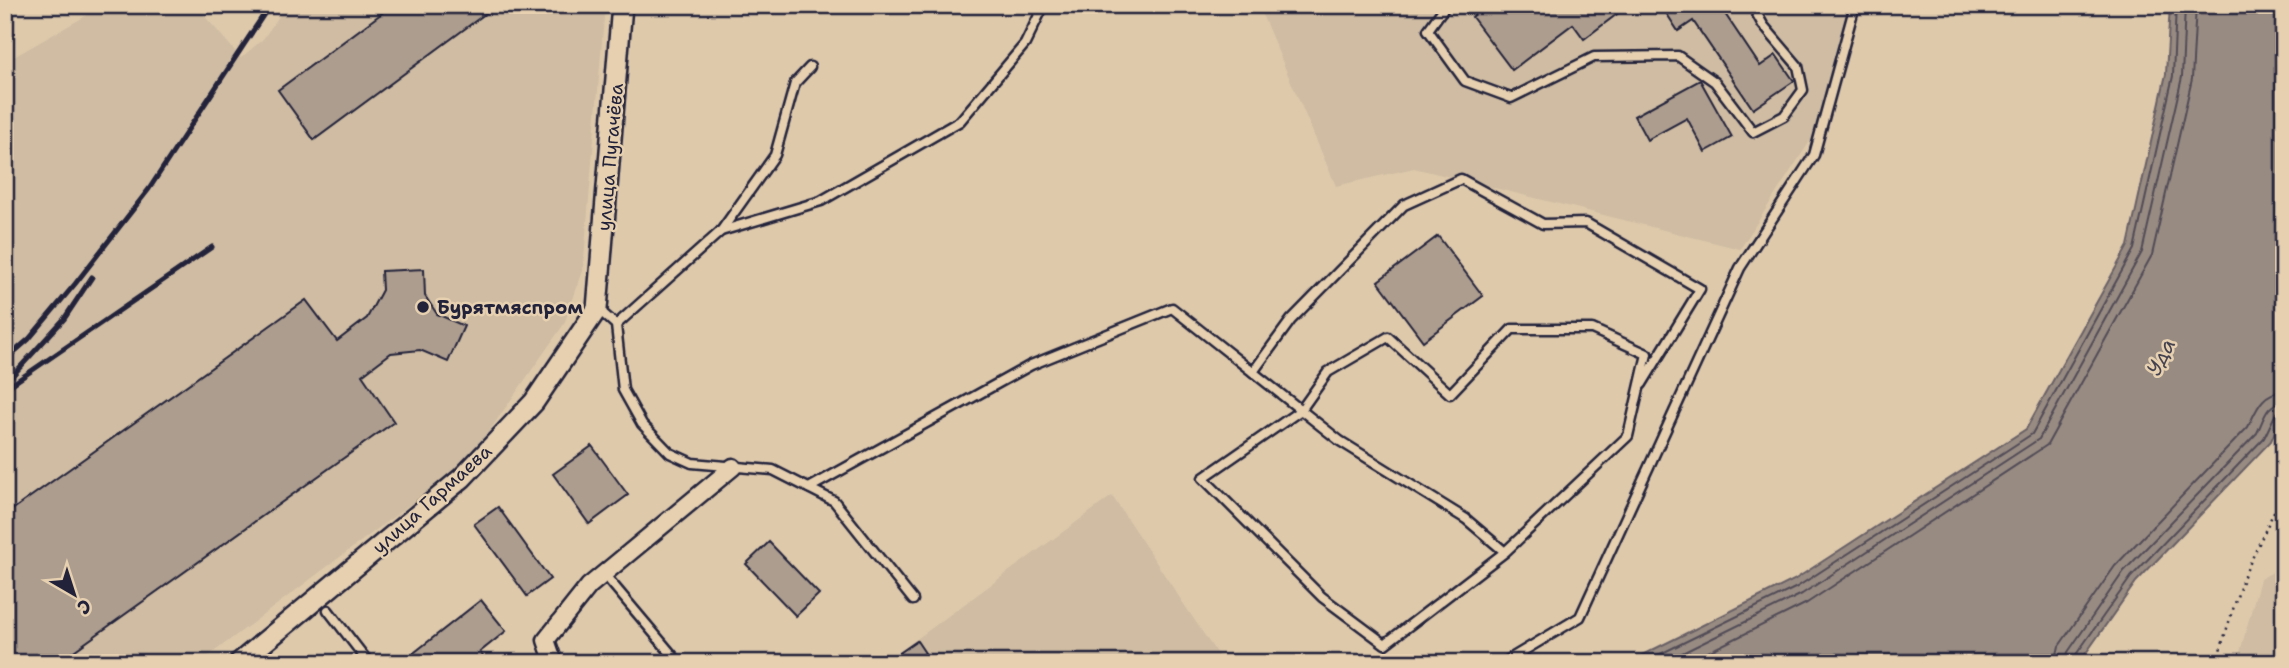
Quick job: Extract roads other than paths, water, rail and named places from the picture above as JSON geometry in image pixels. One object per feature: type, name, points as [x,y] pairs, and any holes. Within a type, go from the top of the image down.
[{"type":"street","name":"улица Пугачёва","points":[[597,309],[622,5]]},
{"type":"street","name":"улица Гармаева","points":[[239,663],[461,478],[534,402],[597,309]]},
{"type":"street","points":[[554,663],[546,640],[589,586],[733,467]]},
{"type":"lane","points":[[721,231],[821,201],[960,121],[1025,44],[1044,5]]},
{"type":"lane","points":[[1446,5],[1428,30],[1465,80],[1511,98],[1594,57],[1678,56],[1715,82],[1753,132],[1784,116],[1802,90],[1798,66],[1763,25],[1752,5]]},
{"type":"lane","points":[[1503,663],[1580,617],[1741,268],[1814,155],[1855,5]]},
{"type":"lane","points":[[616,325],[721,231],[775,155],[795,83],[810,67]]},
{"type":"lane","points":[[1253,372],[1291,320],[1404,205],[1461,179],[1543,224],[1586,223],[1700,289],[1639,390]]},
{"type":"lane","points":[[809,488],[1031,365],[1172,308],[1340,441],[1466,519],[1505,552]]},
{"type":"lane","points":[[597,309],[616,325],[623,390],[642,424],[670,453],[692,464],[774,470],[834,501],[913,600]]},
{"type":"lane","points":[[1512,329],[1592,329],[1647,354],[1639,390],[1628,436],[1505,552],[1385,644],[1322,597],[1203,478],[1301,410],[1328,372],[1388,337],[1450,394],[1512,329]]},
{"type":"lane","points":[[604,574],[679,663]]},
{"type":"lane","points":[[328,610],[369,663]]},
{"type":"water","name":"Уда","points":[[2170,5],[2284,5],[2284,411],[2271,441],[2136,582],[2079,663],[1626,663],[1794,580],[2026,429],[2128,246],[2166,74]]},
{"type":"railway","points":[[5,360],[29,339],[149,189],[270,5]]},
{"type":"railway","points":[[5,389],[212,247]]},
{"type":"railway","points":[[13,375],[64,319],[92,277]]},
{"type":"place","name":"Бурятмяспром","points":[[423,307]]}]
